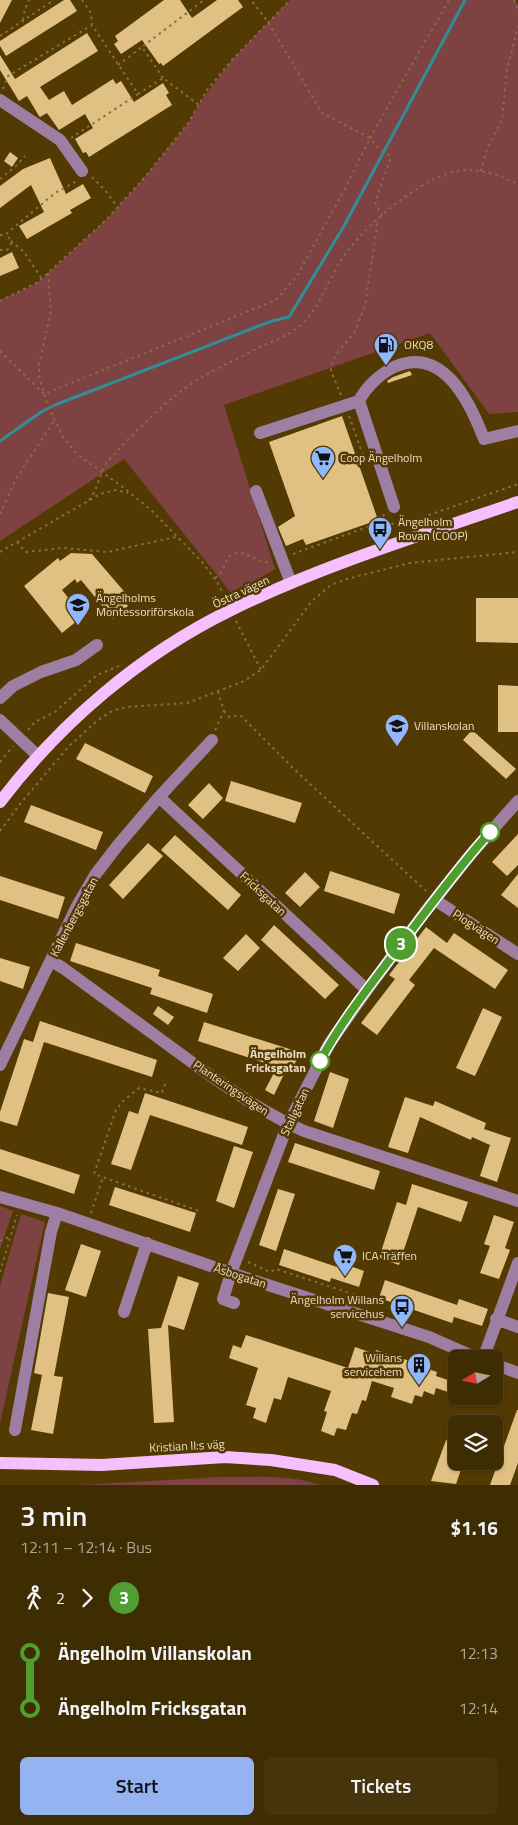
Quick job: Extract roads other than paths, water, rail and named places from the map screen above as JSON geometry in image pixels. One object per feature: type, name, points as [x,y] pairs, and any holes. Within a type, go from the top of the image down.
[{"type":"main road","name":"Östra vägen","points":[[0,802],[37,755],[117,683],[194,630],[291,583],[518,502]]},
{"type":"main road","name":"Kristian II:s väg","points":[[0,1463],[102,1464],[225,1456],[271,1460],[335,1470],[373,1485]]},
{"type":"street","points":[[1,95],[63,143],[81,175]]},
{"type":"street","points":[[260,433],[359,401],[373,382],[389,369],[404,363],[420,362],[440,370],[454,384],[468,404],[484,438],[518,431]]},
{"type":"street","points":[[359,401],[394,508]]},
{"type":"street","points":[[256,491],[291,583]]},
{"type":"street","points":[[0,698],[13,686],[41,672],[76,660],[97,645]]},
{"type":"street","points":[[0,720],[37,755]]},
{"type":"street","name":"Kallenbergsgatan","points":[[0,1065],[77,906],[95,875],[159,797],[212,740]]},
{"type":"street","name":"Fricksgatan","points":[[159,797],[367,990]]},
{"type":"street","name":"Stallgatan","points":[[234,1302],[223,1299],[231,1273],[288,1124],[329,1044],[435,900],[471,854],[518,801]]},
{"type":"street","name":"Plogvägen","points":[[435,900],[518,954]]},
{"type":"street","name":"Planteringsvägen","points":[[51,961],[239,1096],[288,1124],[304,1131],[518,1201]]},
{"type":"street","name":"Åsbogatan","points":[[0,1197],[57,1213],[231,1273],[430,1337],[460,1350]]},
{"type":"street","points":[[15,1430],[51,1232],[57,1213]]},
{"type":"street","points":[[124,1312],[147,1243]]},
{"type":"street","points":[[484,1350],[518,1264]]},
{"type":"street","points":[[496,1319],[518,1327]]},
{"type":"street","points":[[503,1367],[518,1373]]},
{"type":"waterway","points":[[0,441],[41,412],[55,405],[272,321],[289,317],[344,226],[465,0]]},
{"type":"place","name":"OKQ8","points":[[386,366]]},
{"type":"place","name":"Coop Ängelholm","points":[[323,479]]},
{"type":"place","name":"Ängelholm Rovan (COOP)","points":[[380,550]]},
{"type":"place","name":"Ängelholms Montessoriförskola","points":[[78,626]]},
{"type":"place","name":"Villanskolan","points":[[397,747]]},
{"type":"place","name":"Ängelholm Fricksgatan","points":[[320,1061]]},
{"type":"place","name":"ICA Träffen","points":[[345,1277]]},
{"type":"place","name":"Ängelholm Willans servicehus","points":[[402,1328]]},
{"type":"place","name":"Willans servicehem","points":[[419,1386]]}]
